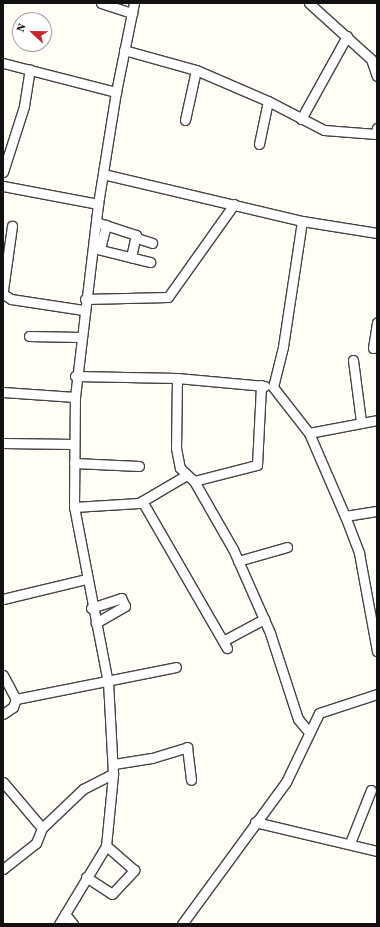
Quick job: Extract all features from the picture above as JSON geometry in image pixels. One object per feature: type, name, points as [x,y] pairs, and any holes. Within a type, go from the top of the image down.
[{"type":"street","points":[[101,3],[132,13]]},
{"type":"street","points":[[97,248],[96,222],[98,204],[116,92],[134,3]]},
{"type":"street","points":[[310,3],[374,60],[377,76]]},
{"type":"street","points":[[301,118],[347,36]]},
{"type":"street","points":[[124,50],[196,70],[268,100],[324,130],[377,133]]},
{"type":"street","points":[[3,63],[116,92]]},
{"type":"street","points":[[3,172],[7,149],[30,69]]},
{"type":"street","points":[[185,120],[196,70]]},
{"type":"street","points":[[258,144],[268,100]]},
{"type":"street","points":[[103,174],[302,220],[377,233]]},
{"type":"street","points":[[3,186],[98,204]]},
{"type":"street","points":[[85,299],[168,296],[234,204]]},
{"type":"street","points":[[273,387],[283,348],[302,220]]},
{"type":"street","points":[[96,222],[137,238],[152,242]]},
{"type":"street","points":[[58,924],[106,846],[114,774],[108,683],[91,608],[74,507],[75,376],[85,299],[97,248],[106,225]]},
{"type":"street","points":[[3,290],[12,226]]},
{"type":"street","points":[[131,257],[137,238]]},
{"type":"street","points":[[97,248],[150,262]]},
{"type":"street","points":[[3,294],[11,299],[83,310]]},
{"type":"street","points":[[373,348],[377,322]]},
{"type":"street","points":[[29,336],[80,337]]},
{"type":"street","points":[[353,360],[361,422]]},
{"type":"street","points":[[75,376],[177,378],[273,387],[309,433],[345,516],[359,553],[374,627],[377,651]]},
{"type":"street","points":[[177,378],[176,448],[185,476],[194,481],[238,561],[264,619],[294,709],[309,732]]},
{"type":"street","points":[[194,481],[257,465],[261,385]]},
{"type":"street","points":[[3,392],[75,398]]},
{"type":"street","points":[[309,433],[377,420]]},
{"type":"street","points":[[3,443],[74,444]]},
{"type":"street","points":[[74,463],[138,466]]},
{"type":"street","points":[[74,507],[142,501],[185,476]]},
{"type":"street","points":[[142,501],[225,645],[264,619]]},
{"type":"street","points":[[345,516],[377,511]]},
{"type":"street","points":[[238,561],[287,547]]},
{"type":"street","points":[[3,598],[86,579]]},
{"type":"street","points":[[91,608],[121,598],[125,606],[95,623]]},
{"type":"street","points":[[16,699],[108,683],[176,667]]},
{"type":"street","points":[[3,675],[16,699],[13,707],[3,714]]},
{"type":"street","points":[[184,924],[254,822],[296,766],[309,732],[318,714],[377,694]]},
{"type":"street","points":[[114,764],[152,758],[186,747],[192,780]]},
{"type":"street","points":[[3,869],[36,843],[42,828],[83,789],[114,774]]},
{"type":"street","points":[[3,782],[42,828]]},
{"type":"street","points":[[350,843],[371,790]]},
{"type":"street","points":[[254,822],[350,843],[377,851]]},
{"type":"street","points":[[86,877],[112,894],[134,870],[106,846]]},
{"type":"street","points":[[64,914],[73,924]]}]
